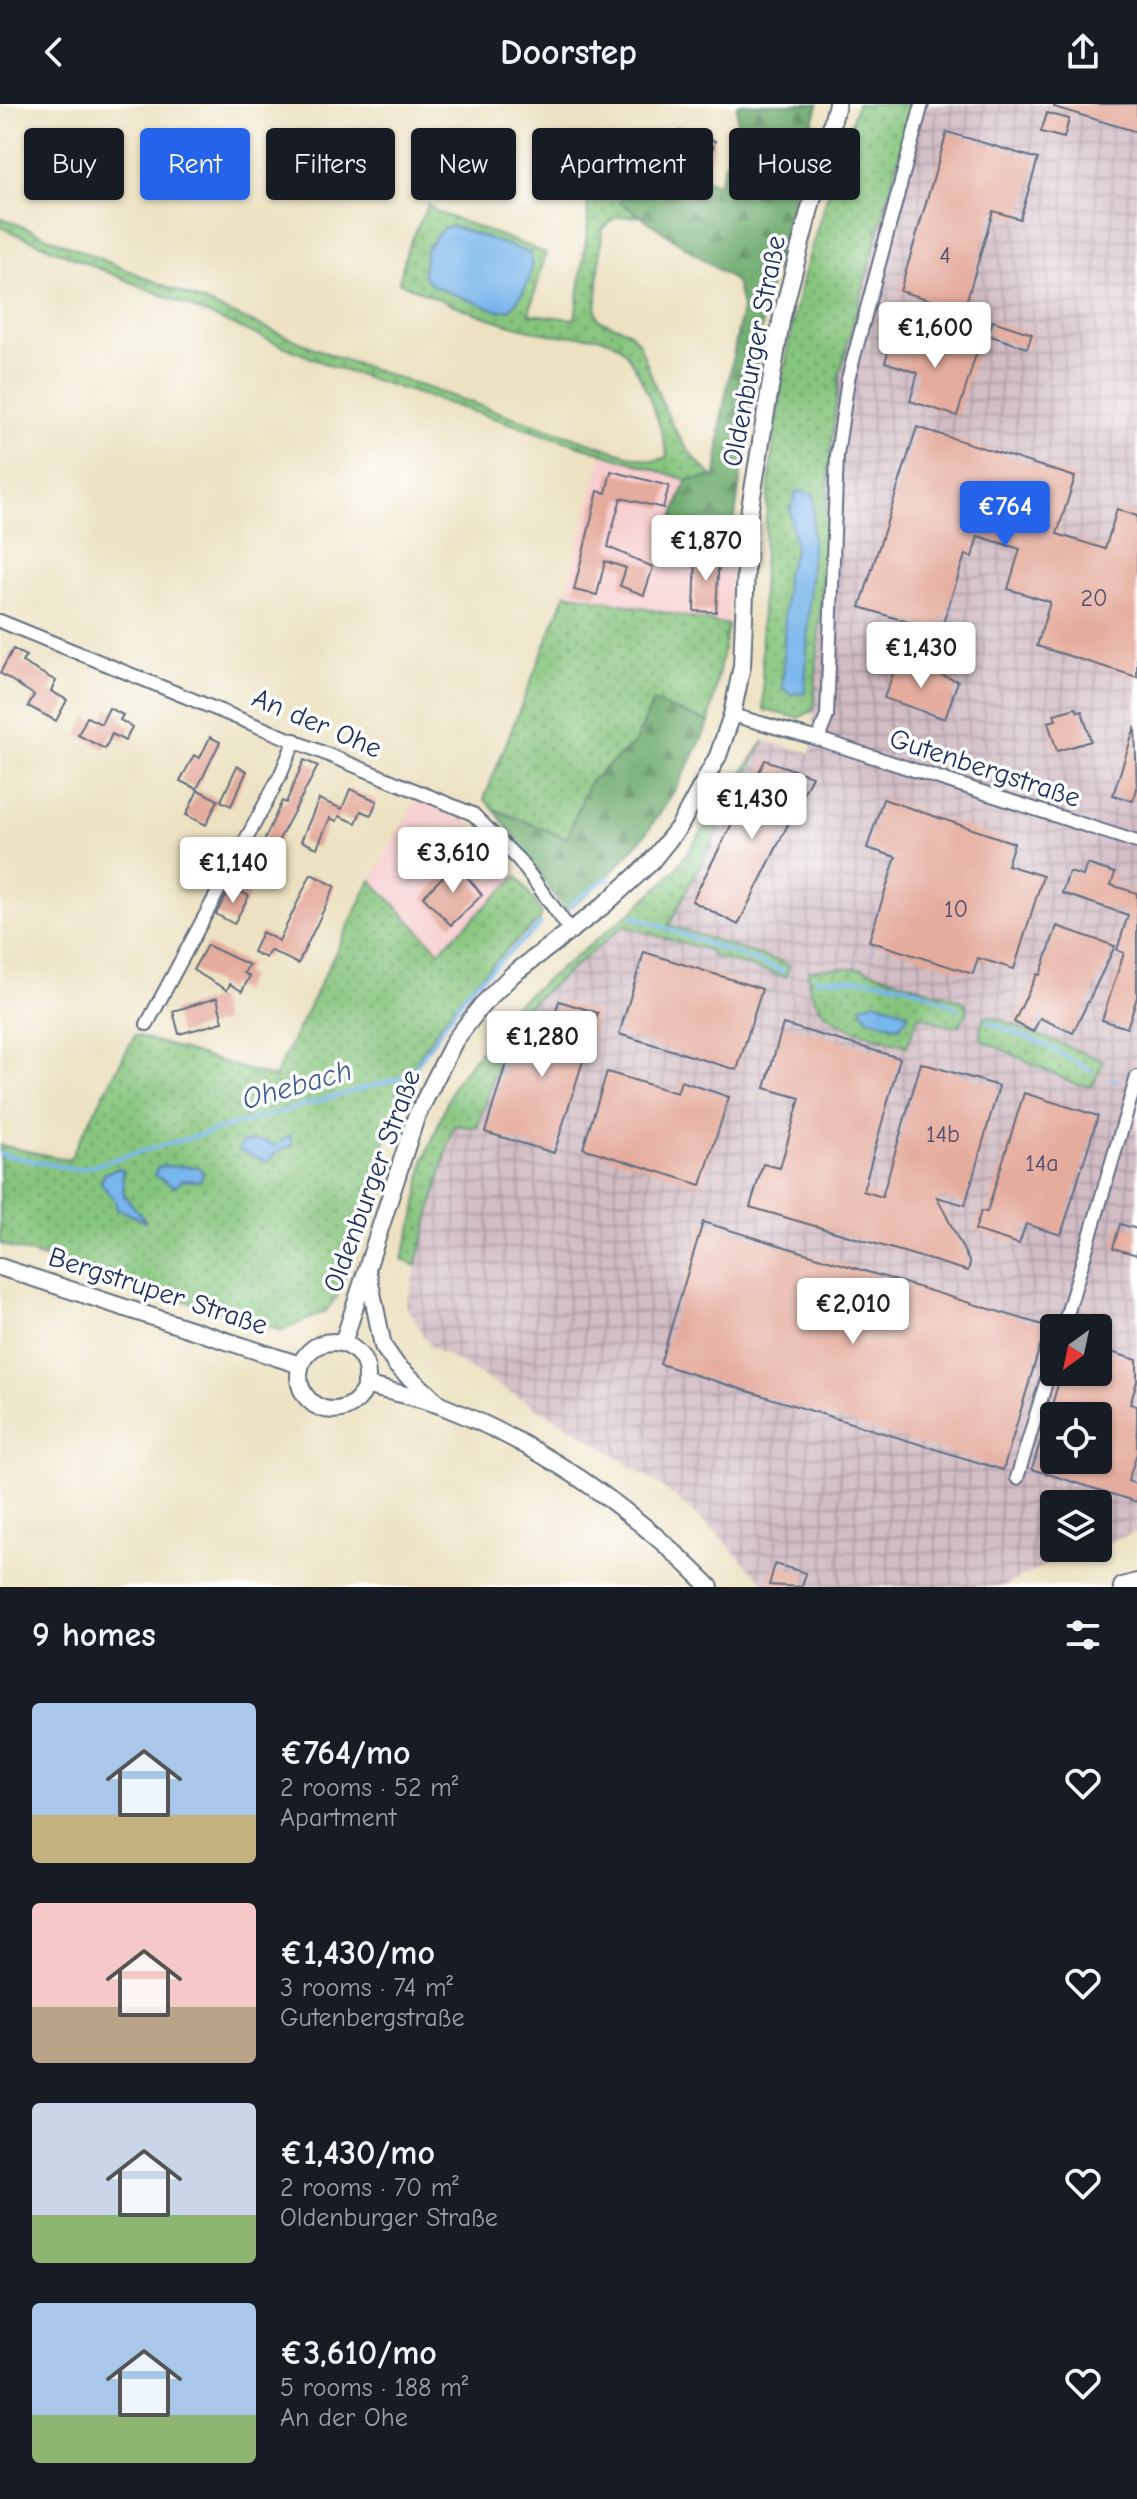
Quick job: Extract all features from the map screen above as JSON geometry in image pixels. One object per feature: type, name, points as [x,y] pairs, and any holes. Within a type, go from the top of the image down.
[{"type":"main road","name":"Oldenburger Straße","points":[[343,1343],[416,1117],[455,1040],[482,1005],[512,975],[628,886],[679,827],[713,767],[732,715],[744,649],[748,520],[782,316],[837,104]]},
{"type":"main road","name":"Bergstruper Straße","points":[[0,1267],[300,1365]]},
{"type":"main road","points":[[368,1273],[383,1346],[397,1366],[441,1406]]},
{"type":"main road","points":[[322,1343],[343,1343],[352,1348],[365,1365],[365,1385],[361,1395],[344,1408],[323,1408],[305,1396],[299,1376],[300,1365],[305,1356],[322,1343]]},
{"type":"main road","points":[[365,1385],[441,1406],[515,1440],[615,1502],[658,1535],[710,1587]]},
{"type":"main road","points":[[1123,1587],[1137,1583]]},
{"type":"street","points":[[818,739],[827,716],[837,455],[848,379],[922,104]]},
{"type":"street","name":"An der Ohe","points":[[0,621],[473,814],[519,860],[570,930]]},
{"type":"street","name":"Gutenbergstraße","points":[[732,715],[818,739],[1137,842]]},
{"type":"street","points":[[147,1024],[280,776],[295,740]]},
{"type":"street","points":[[1067,1314],[1137,1077]]},
{"type":"street","points":[[1017,1478],[1045,1386]]},
{"type":"shaded area","points":[[913,104],[1137,104],[1137,1532],[1112,1541],[1112,1490],[1040,1490],[1040,1562],[1055,1562],[1002,1587],[768,1587],[714,1530],[665,1489],[586,1436],[430,1346],[406,1305],[455,1125],[477,1128],[512,1019],[566,971],[623,925],[711,951],[711,956],[786,977],[788,965],[669,925],[764,741],[811,753],[830,457],[839,376]],"holes":[[[808,971],[948,1026],[919,1015],[814,1000],[808,988]],[[991,1016],[1030,1034],[1104,1061],[1052,1073],[1025,1058]]]},
{"type":"shaded area","points":[[602,454],[687,480],[673,517],[704,535],[732,538],[728,625],[566,593]]},
{"type":"shaded area","points":[[417,799],[468,821],[517,876],[439,952],[371,880]]},
{"type":"green space","points":[[737,104],[818,104],[812,128],[737,128]]},
{"type":"green space","points":[[857,104],[913,104],[839,376],[830,457],[814,710],[799,718],[764,710],[762,613],[766,515],[777,417],[793,321],[814,239],[826,200],[860,200],[860,128],[849,128]]},
{"type":"green space","points":[[729,154],[729,200],[793,200],[765,304],[732,538],[692,532],[673,517],[687,480],[716,477],[722,415],[742,308],[736,282],[620,202],[713,200],[713,182],[718,184]]},
{"type":"green space","points":[[587,200],[618,200],[640,216],[616,217],[602,229],[596,311],[599,320],[629,331],[639,343],[677,434],[701,465],[716,478],[687,480],[333,367],[0,227],[0,217],[336,357],[630,456],[653,461],[667,457],[641,378],[615,343],[510,325],[399,282],[407,250],[428,204],[437,212],[546,253],[529,314],[575,319],[588,225]]},
{"type":"green space","points":[[566,593],[728,625],[709,722],[653,703],[635,743],[589,782],[567,839],[494,809],[484,799]]},
{"type":"green space","points":[[653,702],[709,722],[683,777],[650,827],[612,872],[565,911],[494,809],[567,838],[589,782],[635,743]]},
{"type":"green space","points":[[764,741],[669,925],[789,965],[786,977],[711,956],[711,951],[623,926],[512,1019],[477,1128],[454,1125],[416,1266],[402,1259],[415,1216],[424,1161],[454,1084],[517,1003],[635,909],[674,872]]},
{"type":"green space","points":[[517,876],[542,913],[540,920],[477,979],[442,1023],[411,1071],[398,1098],[340,1292],[326,1311],[282,1331],[0,1244],[0,1145],[69,1160],[135,1035],[274,1078],[371,880],[439,951]],"holes":[[[119,1168],[123,1171],[124,1193],[146,1221],[116,1208],[116,1202],[101,1183],[104,1174]]]},
{"type":"green space","points":[[862,968],[965,1002],[968,1011],[959,1026],[948,1026],[919,1015],[907,1046],[857,1031],[841,1024],[817,1004],[810,989],[808,970]]},
{"type":"green space","points":[[991,1016],[1104,1061],[1092,1086],[1075,1084],[982,1040],[980,1028],[985,1017]]},
{"type":"water","points":[[452,226],[529,253],[530,275],[511,309],[499,311],[433,286],[423,275],[426,250],[443,228]]},
{"type":"water","points":[[797,491],[814,494],[805,693],[790,694],[783,688],[786,574],[795,550],[790,509]]},
{"type":"water","points":[[875,1001],[905,1011],[908,1016],[899,1027],[867,1018],[861,1006]]},
{"type":"water","points":[[290,1135],[293,1145],[278,1151],[268,1162],[239,1150],[243,1142],[265,1141],[275,1146]]},
{"type":"water","points":[[158,1167],[199,1167],[203,1174],[200,1181],[182,1180],[175,1187],[154,1175]]},
{"type":"water","points":[[122,1169],[124,1195],[146,1222],[116,1208],[116,1202],[101,1183],[104,1174]]},
{"type":"building","points":[[1054,104],[1137,104],[1137,132],[1054,107]]},
{"type":"building","points":[[1047,113],[1069,119],[1064,138],[1041,132]]},
{"type":"building","points":[[947,132],[1038,159],[1020,219],[993,211],[964,310],[900,291]]},
{"type":"building","points":[[993,321],[1032,334],[1027,348],[988,335]]},
{"type":"building","points":[[929,333],[978,348],[957,416],[910,401],[918,373],[885,362],[894,334],[926,344]]},
{"type":"building","points":[[917,427],[1075,477],[1057,534],[1105,549],[1117,509],[1137,516],[1137,677],[1037,646],[1050,602],[1008,589],[1020,549],[978,536],[972,557],[965,555],[940,632],[860,607]]},
{"type":"building","points":[[611,471],[669,486],[663,508],[621,498],[608,547],[653,567],[644,595],[620,586],[626,568],[605,561],[597,595],[574,590],[598,491],[606,493]]},
{"type":"building","points":[[696,554],[719,555],[716,612],[694,611]]},
{"type":"building","points":[[13,649],[26,656],[22,662],[56,681],[51,691],[67,700],[56,721],[28,706],[34,695],[0,673]]},
{"type":"building","points":[[898,660],[958,681],[945,719],[884,698]]},
{"type":"building","points":[[109,708],[123,715],[120,720],[132,727],[125,741],[112,734],[105,749],[78,735],[87,717],[101,724]]},
{"type":"building","points":[[1076,708],[1078,712],[1082,711],[1091,741],[1057,751],[1048,722],[1056,720],[1054,714]]},
{"type":"building","points":[[1135,727],[1137,789],[1133,801],[1113,795]]},
{"type":"building","points":[[210,737],[220,742],[197,789],[180,781],[194,755],[200,758]]},
{"type":"building","points":[[304,760],[318,766],[272,853],[261,847],[282,801],[286,803]]},
{"type":"building","points":[[765,760],[812,776],[738,925],[692,901]]},
{"type":"building","points":[[237,766],[247,771],[231,806],[221,801]]},
{"type":"building","points":[[350,789],[377,801],[371,815],[361,811],[356,823],[339,816],[337,821],[330,818],[317,848],[301,841],[319,799],[342,809]]},
{"type":"building","points":[[198,790],[218,800],[206,825],[186,815]]},
{"type":"building","points":[[883,799],[1014,843],[1007,865],[1043,876],[1014,969],[978,958],[973,974],[869,941],[896,857],[867,848]]},
{"type":"building","points":[[456,863],[482,895],[451,925],[423,897]]},
{"type":"building","points":[[1087,864],[1115,873],[1111,885],[1137,893],[1137,997],[1127,1028],[1102,1020],[1124,953],[1117,950],[1128,915],[1062,893],[1069,872],[1083,876]]},
{"type":"building","points":[[311,874],[335,886],[298,964],[270,950],[266,958],[253,952],[262,932],[279,941]]},
{"type":"building","points":[[231,887],[249,896],[234,924],[216,914]]},
{"type":"building","points":[[1057,926],[1115,946],[1073,1033],[1040,1018],[1033,1032],[1014,1022],[1037,974],[1040,975]]},
{"type":"building","points":[[207,945],[249,965],[244,973],[250,976],[242,991],[230,984],[227,990],[193,970]]},
{"type":"building","points":[[644,952],[762,989],[737,1070],[619,1034]]},
{"type":"building","points":[[217,998],[223,1022],[179,1034],[173,1011]]},
{"type":"building","points":[[559,1001],[598,1013],[554,1153],[485,1132],[509,1054],[519,1057],[531,1018],[552,1024]]},
{"type":"building","points":[[783,1024],[900,1058],[863,1191],[882,1197],[921,1063],[999,1086],[965,1205],[937,1197],[970,1263],[968,1271],[750,1207],[763,1164],[780,1168],[800,1098],[765,1088]]},
{"type":"building","points":[[607,1072],[677,1093],[681,1081],[729,1097],[701,1185],[583,1148]]},
{"type":"building","points":[[1024,1093],[1098,1116],[1061,1235],[1026,1224],[1019,1244],[975,1230],[981,1211],[987,1212]]},
{"type":"building","points":[[703,1222],[1040,1324],[1040,1346],[1003,1470],[660,1364]]},
{"type":"building","points":[[1120,1224],[1137,1229],[1137,1255],[1113,1248]]},
{"type":"building","points":[[1112,1352],[1137,1360],[1137,1381],[1130,1404],[1137,1406],[1137,1453],[1128,1481],[1137,1484],[1137,1502],[1112,1494],[1112,1490],[1099,1490],[1048,1474],[1112,1474],[1112,1402],[1053,1402],[1058,1386],[1112,1386]]},
{"type":"building","points":[[1040,1443],[1040,1472],[1032,1469]]},
{"type":"building","points":[[775,1564],[806,1573],[802,1587],[769,1585]]},
{"type":"waterway","name":"Ohebach","points":[[570,905],[607,878],[610,881]]},
{"type":"waterway","name":"Ohebach","points":[[632,916],[783,971]]},
{"type":"waterway","name":"Ohebach","points":[[0,1154],[77,1170],[410,1075],[468,990],[541,924]]},
{"type":"waterway","points":[[815,979],[889,982],[923,992],[958,1009]]},
{"type":"waterway","points":[[988,1022],[1045,1045],[1092,1071]]},
{"type":"waterway","points":[[1113,1079],[1117,1082]]}]
